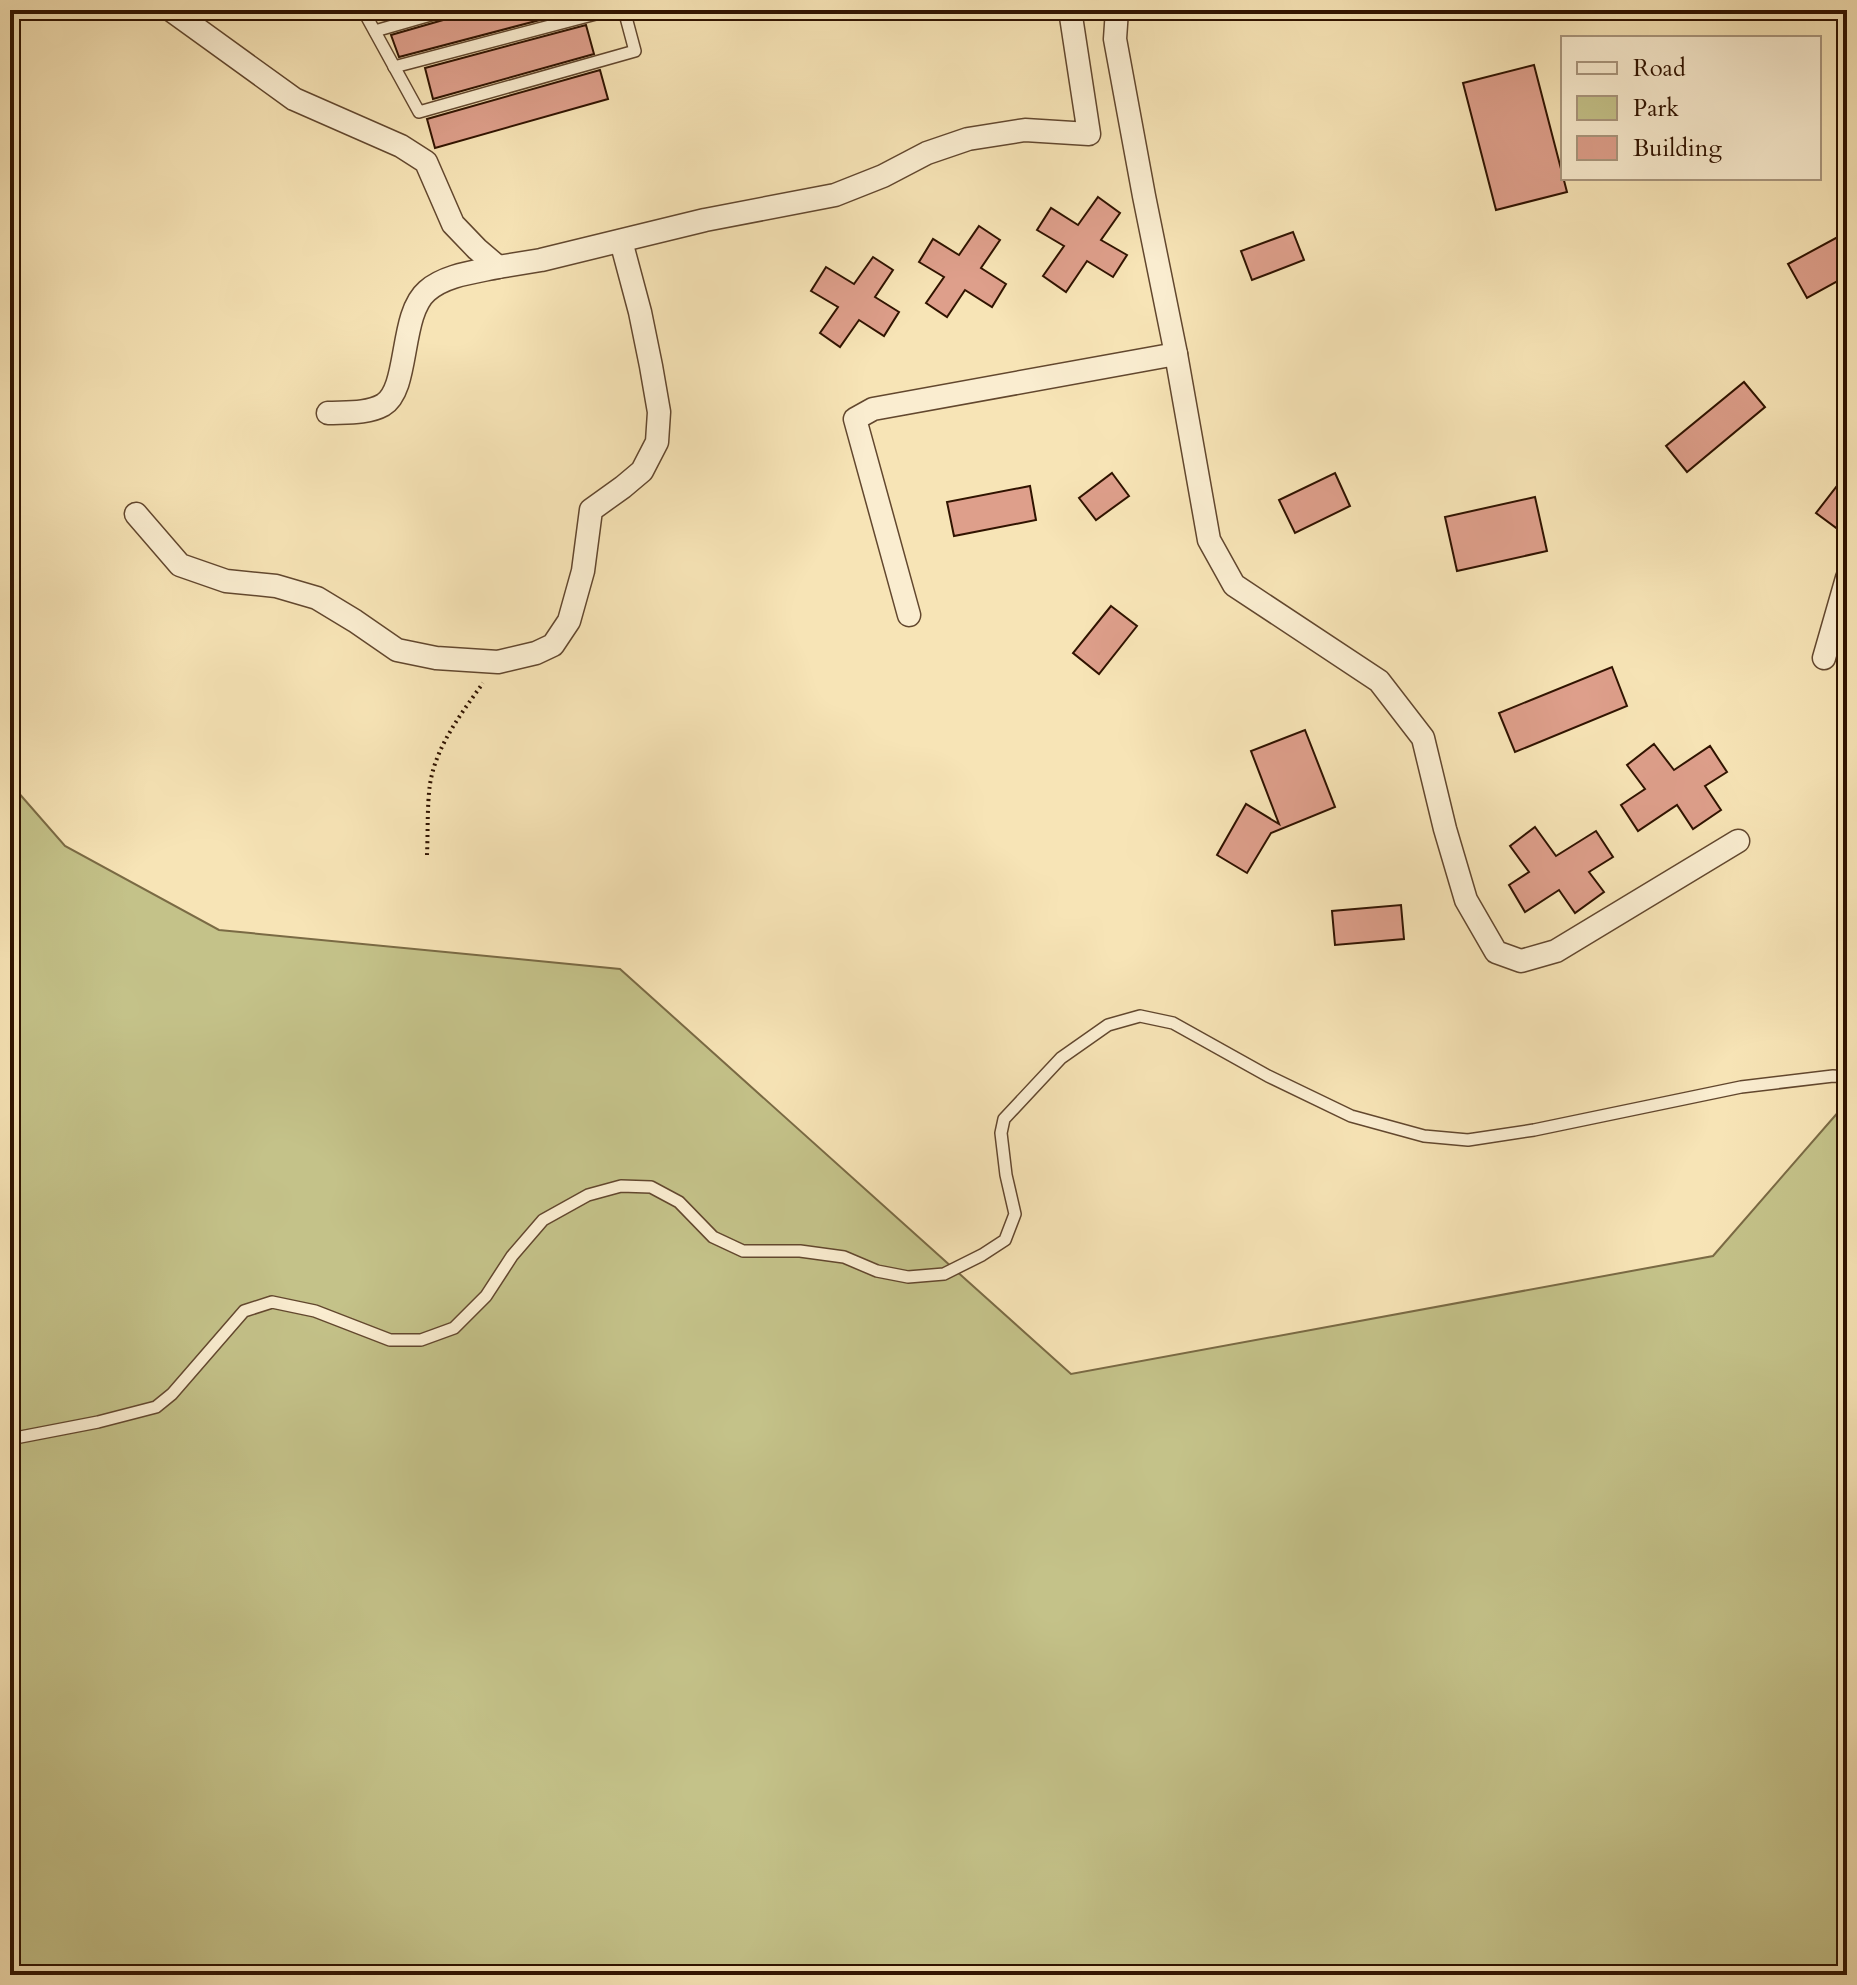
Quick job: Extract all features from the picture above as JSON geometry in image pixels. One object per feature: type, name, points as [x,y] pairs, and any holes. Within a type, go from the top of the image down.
[{"type":"street","points":[[171,10],[294,99],[401,146],[426,162],[453,224],[498,267]]},
{"type":"street","points":[[328,413],[369,410],[385,404],[395,392],[413,312],[425,292],[440,283],[705,220],[835,195],[883,176],[927,153],[968,139],[1025,130],[1089,134],[1070,10]]},
{"type":"street","points":[[1117,10],[1115,39],[1209,540],[1234,585],[1379,681],[1423,738],[1466,900],[1496,952],[1521,961],[1556,951],[1738,841]]},
{"type":"street","points":[[136,514],[180,565],[226,581],[276,586],[317,598],[397,650],[436,658],[498,662],[536,653],[553,645],[569,621],[583,571],[591,510],[642,471],[657,442],[659,412],[651,366],[621,241]]},
{"type":"street","points":[[909,615],[855,419],[873,409],[1176,354]]},
{"type":"street","points":[[1824,658],[1847,578]]},
{"type":"lane","points":[[363,10],[419,112],[635,51],[624,10]]},
{"type":"lane","points":[[375,31],[448,10]]},
{"type":"lane","points":[[394,67],[611,10]]},
{"type":"lane","points":[[10,1439],[156,1407],[172,1394],[244,1311],[272,1302],[315,1311],[390,1340],[421,1340],[454,1328],[486,1296],[512,1256],[543,1220],[588,1195],[621,1186],[651,1187],[679,1202],[713,1237],[743,1251],[800,1251],[844,1257],[877,1271],[908,1277],[944,1274],[1005,1240],[1015,1214],[1001,1133],[1004,1119],[1061,1058],[1108,1025],[1140,1016],[1173,1023],[1268,1076],[1351,1116],[1424,1136],[1468,1140],[1534,1130],[1741,1087],[1847,1077]]},
{"type":"path","points":[[427,855],[430,784],[437,761],[447,734],[498,662]]},
{"type":"green space","points":[[10,783],[65,846],[219,930],[620,969],[1071,1374],[1713,1256],[1847,1102],[1847,1975],[10,1975]]},
{"type":"building","points":[[456,10],[578,10],[399,57],[391,35],[450,18]]},
{"type":"building","points":[[586,25],[594,54],[433,99],[425,68]]},
{"type":"building","points":[[1534,65],[1561,169],[1561,180],[1564,180],[1567,192],[1496,210],[1463,83]]},
{"type":"building","points":[[600,70],[608,99],[435,148],[427,119]]},
{"type":"building","points":[[1098,197],[1120,213],[1101,240],[1127,255],[1113,277],[1087,261],[1066,292],[1043,276],[1064,246],[1037,230],[1051,208],[1078,225]]},
{"type":"building","points":[[979,226],[1000,240],[981,268],[1006,284],[992,307],[965,290],[947,317],[926,303],[944,277],[919,262],[933,239],[959,255]]},
{"type":"building","points":[[1293,232],[1304,260],[1252,280],[1241,251]]},
{"type":"building","points":[[1847,232],[1847,276],[1807,298],[1788,264]]},
{"type":"building","points":[[873,257],[893,270],[875,297],[899,312],[884,336],[859,320],[840,347],[820,333],[838,307],[811,291],[826,267],[854,284]]},
{"type":"building","points":[[1744,382],[1765,407],[1687,472],[1666,446]]},
{"type":"building","points":[[1112,473],[1129,496],[1096,520],[1079,498]]},
{"type":"building","points":[[1335,473],[1350,506],[1295,533],[1279,500]]},
{"type":"building","points":[[1847,473],[1847,519],[1839,530],[1816,513]]},
{"type":"building","points":[[1030,486],[1036,520],[954,536],[947,502]]},
{"type":"building","points":[[1535,497],[1547,551],[1457,571],[1445,517]]},
{"type":"building","points":[[1111,606],[1137,626],[1099,674],[1073,653]]},
{"type":"building","points":[[1612,667],[1627,706],[1515,752],[1499,713]]},
{"type":"building","points":[[1305,730],[1335,807],[1271,833],[1247,873],[1217,855],[1246,804],[1279,824],[1251,751]]},
{"type":"building","points":[[1654,744],[1674,770],[1710,746],[1727,772],[1705,786],[1721,810],[1693,829],[1677,805],[1638,831],[1621,805],[1645,789],[1627,765]]},
{"type":"building","points":[[1535,827],[1556,856],[1596,831],[1613,857],[1589,872],[1604,892],[1575,913],[1559,890],[1525,912],[1509,885],[1529,872],[1510,846]]},
{"type":"building","points":[[1401,905],[1404,939],[1335,945],[1332,911]]}]
